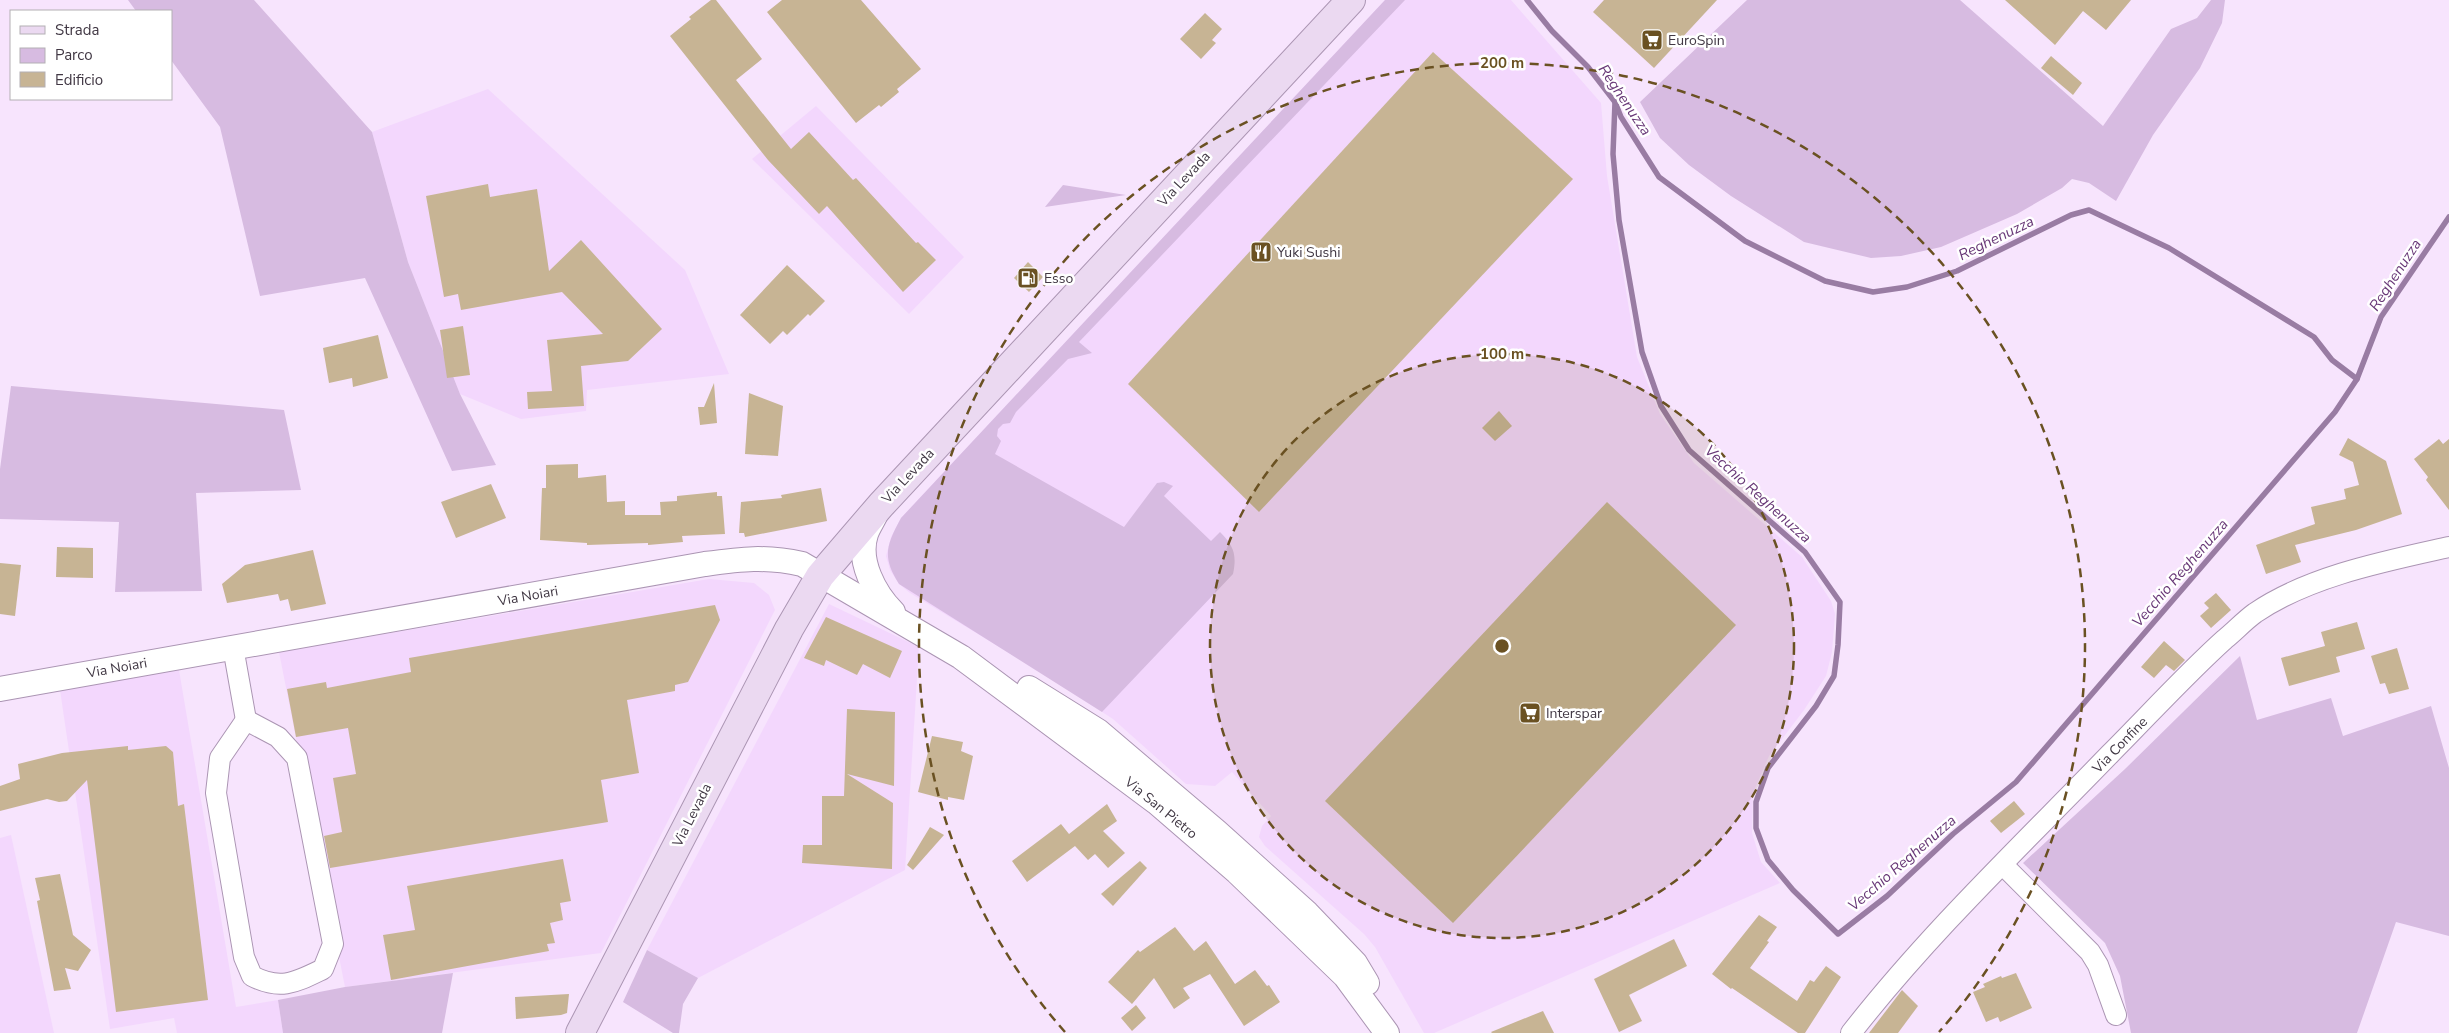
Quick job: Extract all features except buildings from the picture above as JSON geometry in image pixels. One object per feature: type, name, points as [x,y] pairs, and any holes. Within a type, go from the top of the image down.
[{"type":"main road","name":"Via Levada","points":[[580,1033],[789,629],[820,576],[881,505],[1351,0]]},
{"type":"street","name":"Via San Pietro","points":[[881,505],[866,534],[864,551],[874,589],[901,621]]},
{"type":"street","name":"Via Confine","points":[[1851,1033],[1909,964],[2003,865],[2207,655],[2254,614],[2286,595],[2316,583],[2393,560],[2449,547]]},
{"type":"street","name":"Via Noiari","points":[[0,689],[745,559],[772,558],[802,564],[820,576]]},
{"type":"street","name":"Via San Pietro","points":[[820,576],[962,657],[1108,765],[1196,835],[1345,976],[1387,1033]]},
{"type":"street","points":[[233,647],[246,720],[220,758],[216,794],[219,813],[244,957],[252,976],[266,983],[291,984],[323,969],[333,944],[297,758],[278,737],[246,720]]},
{"type":"street","points":[[962,657],[1021,683],[1098,731],[1217,832],[1307,913],[1355,963],[1379,1004],[1392,1033]]},
{"type":"street","points":[[2003,865],[2090,952],[2098,965],[2116,1015]]},
{"type":"shaded area","points":[[1385,0],[1511,0],[1601,103],[1607,176],[1637,357],[1660,414],[1694,463],[1802,557],[1831,601],[1835,614],[1832,652],[1826,676],[1804,710],[1769,756],[1753,793],[1752,833],[1761,862],[1780,883],[1434,1033],[1424,1033],[1375,947],[1364,934],[1265,846],[1259,837],[1262,826],[1271,816],[1232,772],[1215,786],[1186,784],[1113,719],[1021,660],[910,593],[899,584],[890,570],[886,556],[891,537],[901,518]]},
{"type":"shaded area","points":[[488,89],[685,270],[729,374],[587,390],[586,411],[521,419],[460,394],[408,262],[372,132]]},
{"type":"shaded area","points":[[816,106],[964,257],[909,314],[752,159]]},
{"type":"shaded area","points":[[709,579],[754,583],[769,595],[775,610],[601,953],[345,987],[279,652]]},
{"type":"shaded area","points":[[829,604],[919,647],[905,870],[698,978],[647,950]]},
{"type":"shaded area","points":[[179,670],[236,1007],[278,1000],[283,1033],[177,1033],[174,1018],[110,1029],[60,690]]},
{"type":"shaded area","points":[[11,835],[54,1033],[0,1033],[0,838]]},
{"type":"green space","points":[[128,0],[254,0],[372,132],[408,262],[460,394],[496,465],[452,471],[365,278],[260,296],[220,127],[172,61],[172,10],[135,10]]},
{"type":"green space","points":[[1385,0],[1405,0],[1079,342],[1092,353],[1068,359],[1016,412],[1010,423],[1003,424],[998,429],[997,436],[1001,441],[995,454],[1124,527],[1157,483],[1164,482],[1173,486],[1164,496],[1211,541],[1220,532],[1233,551],[1235,561],[1233,574],[1102,712],[899,584],[888,559],[889,544],[892,536],[901,518]]},
{"type":"green space","points":[[1747,0],[1960,0],[2103,126],[2171,29],[2197,18],[2211,0],[2225,0],[2222,23],[2200,68],[2153,135],[2116,201],[2089,183],[2072,179],[2062,188],[2017,214],[1941,247],[1901,256],[1871,258],[1804,242],[1731,196],[1689,165],[1660,138],[1640,102]]},
{"type":"green space","points":[[1063,185],[1126,195],[1045,207]]},
{"type":"green space","points":[[11,386],[284,410],[301,490],[196,493],[202,591],[115,592],[119,522],[0,519],[0,469]]},
{"type":"green space","points":[[2240,656],[2257,720],[2331,698],[2343,736],[2431,706],[2449,768],[2449,936],[2396,922],[2357,1033],[2131,1033],[2120,976],[2105,943],[2023,863],[2125,769]]},
{"type":"green space","points":[[647,950],[698,978],[683,1004],[679,1033],[673,1033],[623,1002]]},
{"type":"green space","points":[[453,973],[442,1033],[283,1033],[278,1000],[345,987]]},
{"type":"waterway","name":"Reghenuzza","points":[[1527,0],[1552,31],[1588,67],[1615,102],[1621,117],[1659,177],[1745,241],[1825,281],[1873,292],[1907,287],[1957,271],[2071,215],[2089,210],[2169,248],[2314,337],[2332,360],[2357,379],[2381,317],[2449,217]]},
{"type":"waterway","name":"Vecchio Reghenuzza","points":[[1615,102],[1613,154],[1619,220],[1642,352],[1661,406],[1689,450],[1805,552],[1840,602],[1834,676],[1816,706],[1768,768],[1756,802],[1756,828],[1768,860],[1793,890],[1838,934],[1887,896],[1953,834],[2016,782],[2335,412],[2357,379]]},
{"type":"place","name":"EuroSpin","points":[[1652,40]]},
{"type":"place","name":"Yuki Sushi","points":[[1261,252]]},
{"type":"place","name":"Esso","points":[[1028,278]]},
{"type":"place","name":"Interspar","points":[[1530,713]]}]
